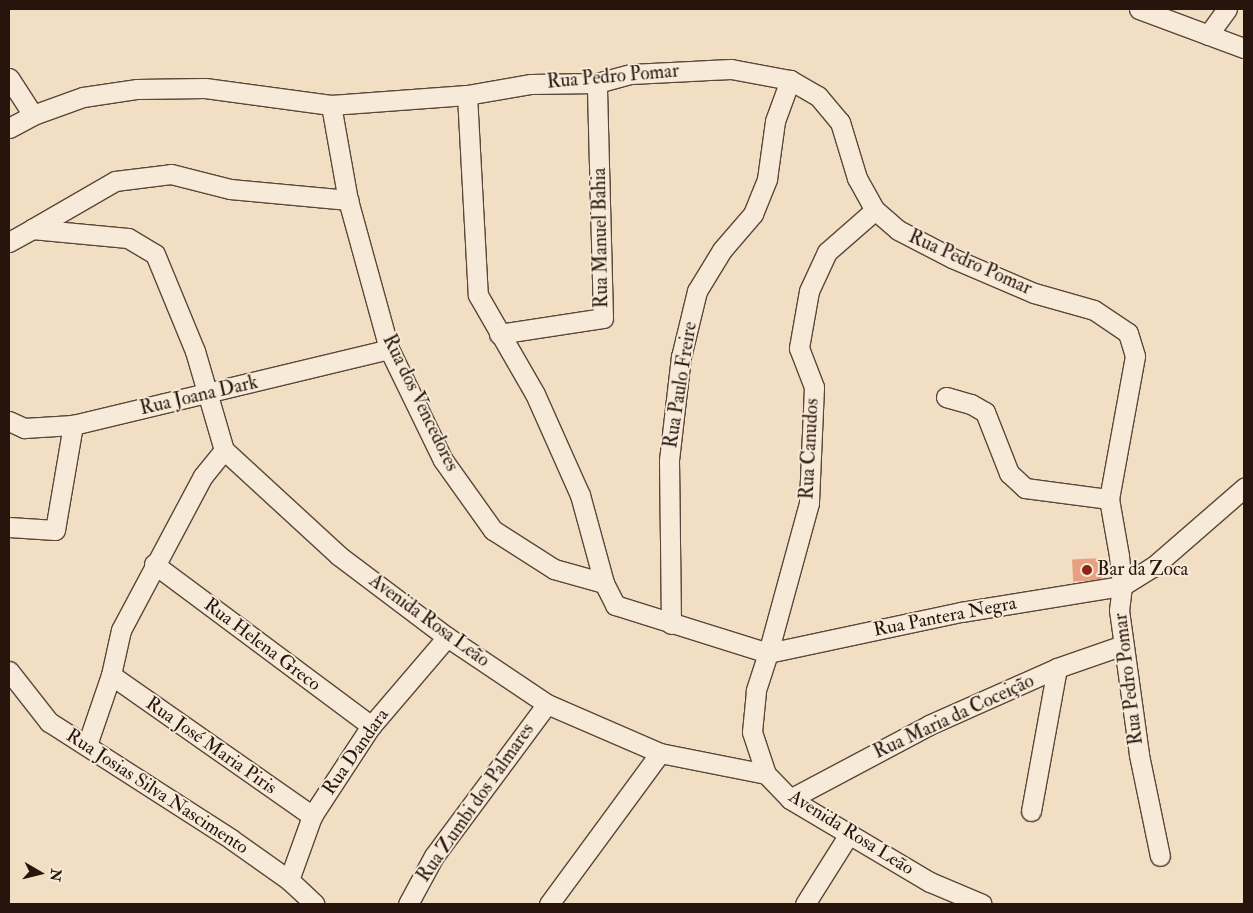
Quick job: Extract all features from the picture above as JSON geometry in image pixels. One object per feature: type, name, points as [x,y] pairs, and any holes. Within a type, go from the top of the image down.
[{"type":"street","points":[[1139,9],[1244,48]]},
{"type":"street","points":[[1208,35],[1227,9]]},
{"type":"street","name":"Rua Pedro Pomar","points":[[9,128],[34,115],[83,97],[137,89],[205,88],[331,105],[467,94],[530,84],[597,83],[631,74],[731,69],[790,80],[818,96],[840,122],[857,178],[875,210],[898,230],[952,258],[1034,293],[1094,310],[1128,333],[1135,356],[1109,499],[1122,586],[1119,610],[1123,645],[1139,755],[1160,856]]},
{"type":"street","points":[[9,78],[34,115]]},
{"type":"street","name":"Rua Paulo Freire","points":[[671,624],[669,460],[681,356],[697,291],[722,250],[754,214],[767,179],[775,121],[790,80]]},
{"type":"street","name":"Rua Manuel Bahia","points":[[499,334],[604,318],[597,83]]},
{"type":"street","points":[[467,94],[478,295],[535,394],[580,495],[604,582],[615,605],[768,653],[756,691],[752,732],[766,774]]},
{"type":"street","name":"Rua dos Vencedores","points":[[331,105],[348,200],[389,349],[443,460],[493,530],[554,569],[604,582]]},
{"type":"street","points":[[9,242],[115,181],[171,174],[230,189],[348,200]]},
{"type":"street","name":"Rua Canudos","points":[[768,653],[809,503],[814,387],[799,348],[809,291],[827,252],[875,210]]},
{"type":"street","points":[[32,229],[128,238],[155,254],[195,351],[224,450],[203,476],[154,564],[121,630],[111,676],[87,746]]},
{"type":"street","name":"Rua Joana Dark","points":[[14,428],[73,425],[208,395],[389,349]]},
{"type":"street","points":[[946,397],[971,404],[984,412],[1008,473],[1025,488],[1109,499]]},
{"type":"street","points":[[9,527],[55,530],[73,425]]},
{"type":"street","name":"Avenida Rosa Leão","points":[[224,450],[338,554],[447,637],[547,704],[660,753],[766,774],[790,799],[930,882],[982,904]]},
{"type":"street","points":[[1122,586],[1153,567],[1244,488]]},
{"type":"street","name":"Rua Helena Greco","points":[[154,564],[371,726]]},
{"type":"street","name":"Rua Pantera Negra","points":[[768,653],[961,612],[1122,586]]},
{"type":"street","name":"Rua Dandara","points":[[290,880],[312,816],[371,726],[447,637]]},
{"type":"street","name":"Rua Maria da Coceição","points":[[790,799],[929,725],[1057,668],[1123,645]]},
{"type":"street","points":[[1031,811],[1057,668]]},
{"type":"street","name":"Rua Josias Silva Nascimento","points":[[9,670],[49,722],[290,880],[315,904]]},
{"type":"street","name":"Rua José Maria Piris","points":[[111,676],[312,816]]},
{"type":"street","name":"Rua Zumbi dos Palmares","points":[[408,904],[434,856],[547,704]]},
{"type":"street","points":[[549,904],[660,753]]},
{"type":"street","points":[[805,904],[849,834]]},
{"type":"building","name":"Bar da Zoca","points":[[1101,558],[1102,580],[1073,581],[1072,560]]},
{"type":"place","name":"Bar da Zoca","points":[[1087,570]]}]
